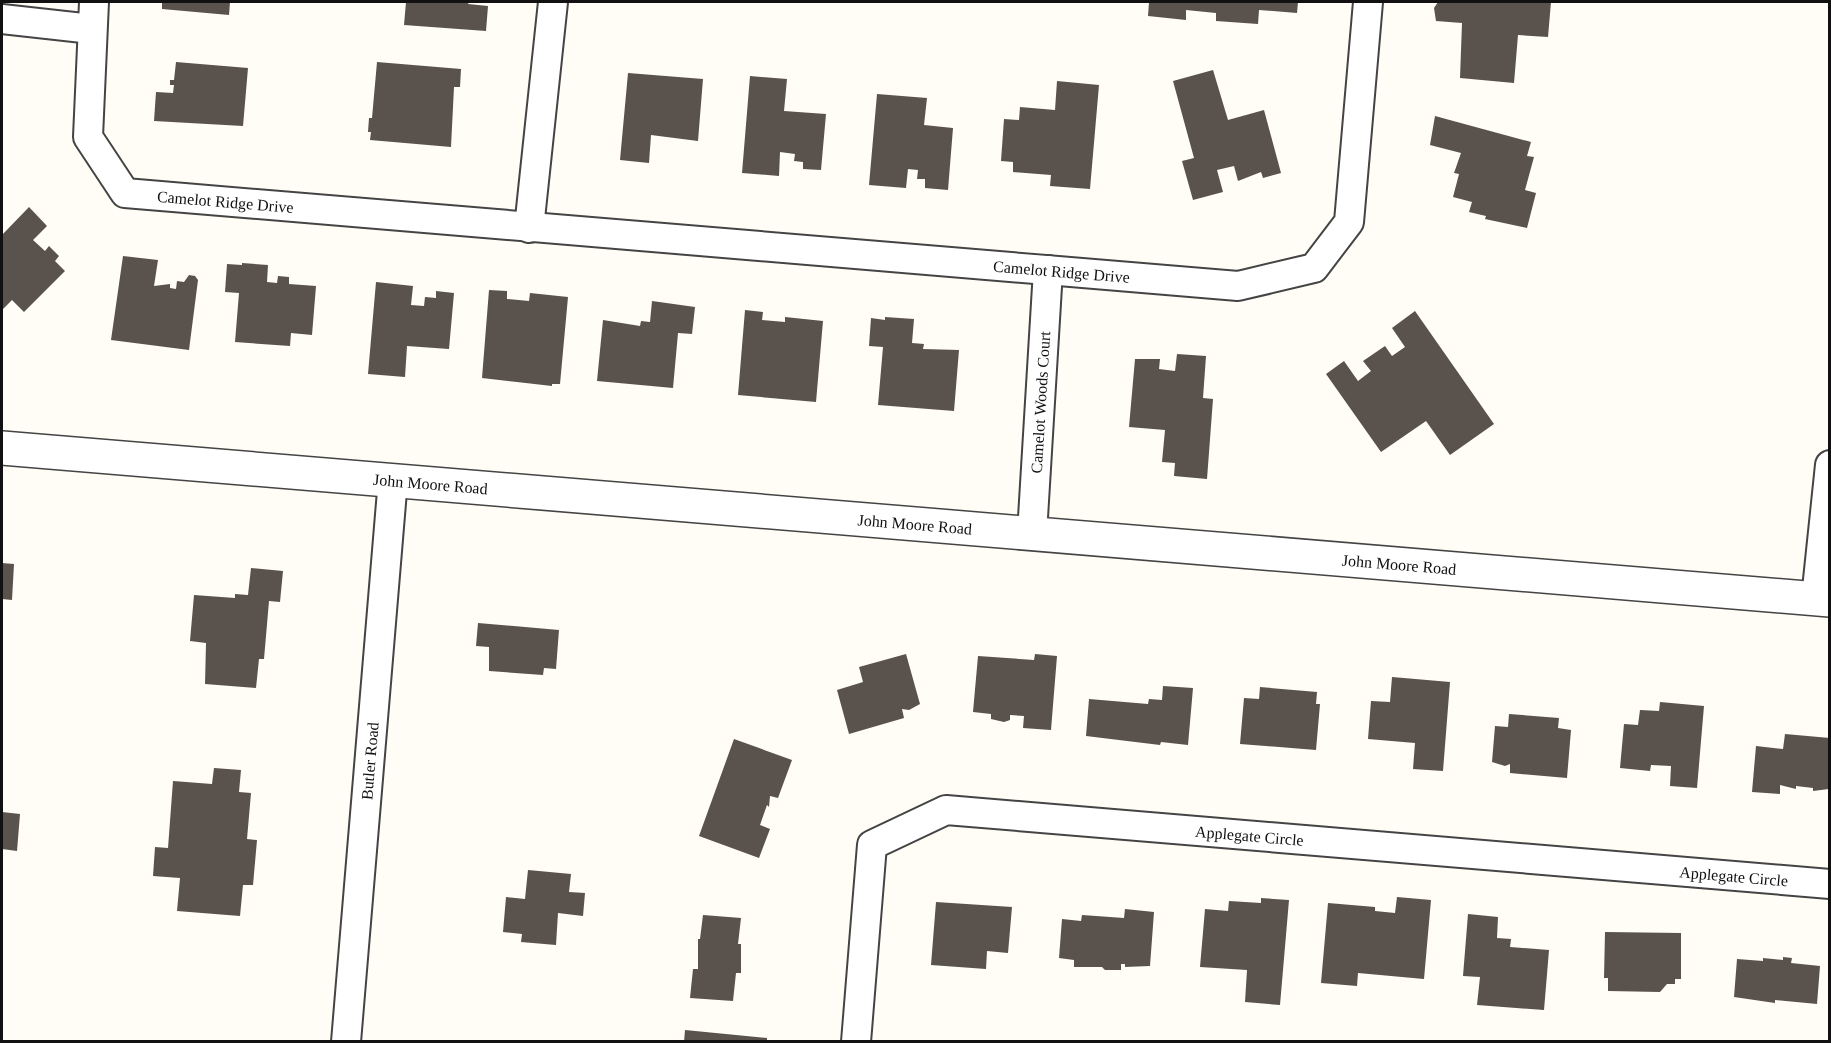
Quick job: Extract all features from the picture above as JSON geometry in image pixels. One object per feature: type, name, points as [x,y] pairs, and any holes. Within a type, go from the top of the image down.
[{"type":"street","points":[[529,228],[553,2]]},
{"type":"street","name":"Camelot Ridge Drive","points":[[93,15],[88,137],[125,193],[1238,286],[1314,268],[1349,222],[1368,2]]},
{"type":"street","points":[[2,19],[93,15]]},
{"type":"street","name":"Camelot Woods Court","points":[[1032,534],[1048,270]]},
{"type":"street","name":"John Moore Road","points":[[2,448],[1823,599]]},
{"type":"street","points":[[1823,599],[1830,465]]},
{"type":"street","name":"Butler Road","points":[[346,1041],[393,479]]},
{"type":"street","name":"Applegate Circle","points":[[856,1041],[872,845],[946,810],[1830,884]]},
{"type":"building","points":[[162,2],[230,2],[229,15],[162,9]]},
{"type":"building","points":[[406,2],[469,2],[468,4],[488,6],[486,31],[404,25]]},
{"type":"building","points":[[1149,2],[1298,2],[1297,13],[1259,10],[1258,24],[1216,21],[1216,13],[1186,10],[1186,20],[1148,16]]},
{"type":"building","points":[[1438,2],[1551,2],[1548,37],[1518,35],[1514,83],[1460,78],[1462,23],[1436,21],[1434,8]]},
{"type":"building","points":[[176,62],[248,68],[243,126],[154,121],[156,92],[173,93],[174,85],[170,85],[170,80],[174,80]]},
{"type":"building","points":[[377,62],[461,69],[460,87],[454,87],[451,147],[370,140],[369,118],[372,118]]},
{"type":"building","points":[[1213,70],[1228,120],[1264,110],[1281,173],[1263,178],[1261,172],[1238,181],[1234,166],[1217,170],[1223,192],[1193,200],[1182,161],[1194,158],[1173,81]]},
{"type":"building","points":[[628,73],[703,79],[698,141],[651,135],[649,163],[620,160]]},
{"type":"building","points":[[750,76],[787,79],[784,111],[826,114],[821,170],[803,169],[803,162],[794,161],[795,154],[780,152],[779,176],[742,173]]},
{"type":"building","points":[[1057,81],[1099,85],[1090,189],[1050,186],[1051,175],[1013,172],[1013,162],[1001,161],[1004,119],[1019,120],[1020,107],[1055,110]]},
{"type":"building","points":[[877,94],[927,98],[924,125],[953,128],[948,190],[925,188],[925,179],[917,179],[918,170],[908,169],[906,188],[869,185]]},
{"type":"building","points":[[1435,116],[1531,142],[1527,156],[1534,157],[1525,190],[1536,193],[1527,228],[1485,219],[1486,216],[1469,212],[1472,202],[1453,197],[1459,174],[1454,173],[1461,153],[1430,145]]},
{"type":"building","points":[[29,207],[47,226],[33,240],[45,251],[49,246],[59,256],[55,261],[65,271],[24,312],[12,300],[3,309],[2,235]]},
{"type":"building","points":[[123,256],[158,260],[154,286],[170,284],[170,288],[176,289],[177,281],[184,282],[189,275],[195,276],[198,280],[189,350],[111,340]]},
{"type":"building","points":[[242,263],[268,265],[267,282],[277,283],[278,276],[289,277],[289,284],[316,286],[312,335],[291,333],[290,346],[235,342],[239,293],[225,292],[227,264],[242,265]]},
{"type":"building","points":[[376,282],[413,286],[411,305],[424,306],[425,297],[436,298],[436,291],[454,293],[449,349],[407,346],[405,377],[368,374]]},
{"type":"building","points":[[489,290],[507,291],[507,299],[529,301],[530,293],[568,297],[560,384],[552,384],[552,386],[482,378]]},
{"type":"building","points":[[652,301],[695,307],[692,334],[678,333],[673,388],[597,381],[603,320],[640,326],[641,321],[650,322]]},
{"type":"building","points":[[745,310],[763,312],[762,320],[785,322],[785,317],[823,321],[816,402],[738,395]]},
{"type":"building","points":[[1415,311],[1494,424],[1450,455],[1426,421],[1381,452],[1326,374],[1344,361],[1358,381],[1371,371],[1363,361],[1385,346],[1392,356],[1405,347],[1392,328]]},
{"type":"building","points":[[885,317],[914,319],[912,343],[924,344],[923,349],[959,350],[954,411],[878,405],[883,347],[869,346],[871,318],[885,320]]},
{"type":"building","points":[[1177,354],[1206,356],[1203,398],[1213,399],[1207,479],[1174,476],[1175,463],[1162,462],[1165,430],[1129,427],[1135,359],[1160,359],[1159,369],[1175,371]]},
{"type":"building","points":[[2,563],[14,564],[12,600],[2,599]]},
{"type":"building","points":[[251,568],[283,571],[280,602],[269,601],[264,659],[259,659],[256,688],[205,684],[206,643],[190,641],[194,595],[235,598],[235,594],[248,595]]},
{"type":"building","points":[[478,623],[559,630],[556,669],[544,668],[543,675],[489,671],[489,647],[476,646]]},
{"type":"building","points":[[906,654],[920,704],[909,710],[902,709],[904,718],[849,734],[837,690],[863,682],[859,667]]},
{"type":"building","points":[[1035,654],[1057,656],[1051,730],[1023,728],[1024,716],[1010,715],[1010,720],[1004,722],[991,719],[991,714],[973,712],[978,656],[1034,660]]},
{"type":"building","points":[[1392,677],[1450,682],[1443,771],[1413,769],[1415,743],[1368,739],[1371,701],[1390,702]]},
{"type":"building","points":[[1163,686],[1193,688],[1188,745],[1161,742],[1160,745],[1086,736],[1089,699],[1148,704],[1149,699],[1162,700]]},
{"type":"building","points":[[1260,687],[1317,692],[1316,704],[1320,704],[1316,750],[1240,744],[1244,698],[1259,699]]},
{"type":"building","points":[[1660,702],[1704,706],[1697,788],[1670,786],[1671,766],[1651,765],[1650,771],[1620,768],[1624,724],[1638,725],[1640,710],[1659,711]]},
{"type":"building","points":[[1509,714],[1559,718],[1558,728],[1571,730],[1567,778],[1510,773],[1510,764],[1505,766],[1492,762],[1495,726],[1508,727]]},
{"type":"building","points":[[1785,734],[1830,738],[1829,789],[1813,791],[1813,788],[1796,786],[1796,789],[1780,785],[1780,794],[1752,792],[1756,746],[1783,749]]},
{"type":"building","points":[[734,739],[792,760],[778,798],[770,796],[769,807],[767,805],[760,825],[770,829],[759,858],[699,836]]},
{"type":"building","points":[[214,768],[241,770],[239,792],[251,793],[247,839],[257,840],[253,885],[243,885],[240,916],[177,911],[180,878],[153,876],[155,847],[168,848],[173,781],[212,784]]},
{"type":"building","points":[[2,812],[20,814],[17,851],[2,849]]},
{"type":"building","points":[[528,870],[571,874],[569,892],[585,893],[583,916],[558,913],[556,945],[521,942],[522,934],[503,932],[506,897],[525,899]]},
{"type":"building","points":[[1397,897],[1431,900],[1424,979],[1358,973],[1357,986],[1321,983],[1328,903],[1375,907],[1375,911],[1395,913]]},
{"type":"building","points":[[1261,898],[1289,900],[1280,1005],[1245,1002],[1247,970],[1200,967],[1205,909],[1228,911],[1229,901],[1261,903]]},
{"type":"building","points":[[936,902],[1012,907],[1008,953],[987,951],[986,969],[931,965]]},
{"type":"building","points":[[1125,909],[1154,912],[1150,966],[1125,967],[1125,964],[1121,964],[1121,970],[1105,970],[1102,967],[1074,967],[1074,960],[1059,958],[1062,919],[1081,921],[1082,915],[1124,918]]},
{"type":"building","points":[[1468,914],[1498,917],[1497,938],[1511,939],[1510,947],[1549,950],[1544,1010],[1477,1005],[1480,977],[1463,976]]},
{"type":"building","points":[[703,915],[741,918],[738,944],[741,944],[741,973],[736,973],[733,1001],[690,998],[693,969],[698,969],[698,939],[700,939]]},
{"type":"building","points":[[1605,932],[1681,933],[1681,979],[1675,979],[1675,984],[1667,984],[1660,992],[1608,991],[1608,978],[1604,978]]},
{"type":"building","points":[[1783,957],[1792,958],[1791,963],[1820,966],[1817,1004],[1775,1000],[1775,1003],[1734,997],[1737,959],[1763,961],[1763,958],[1783,960]]},
{"type":"building","points":[[685,1030],[767,1038],[767,1042],[684,1042]]}]
